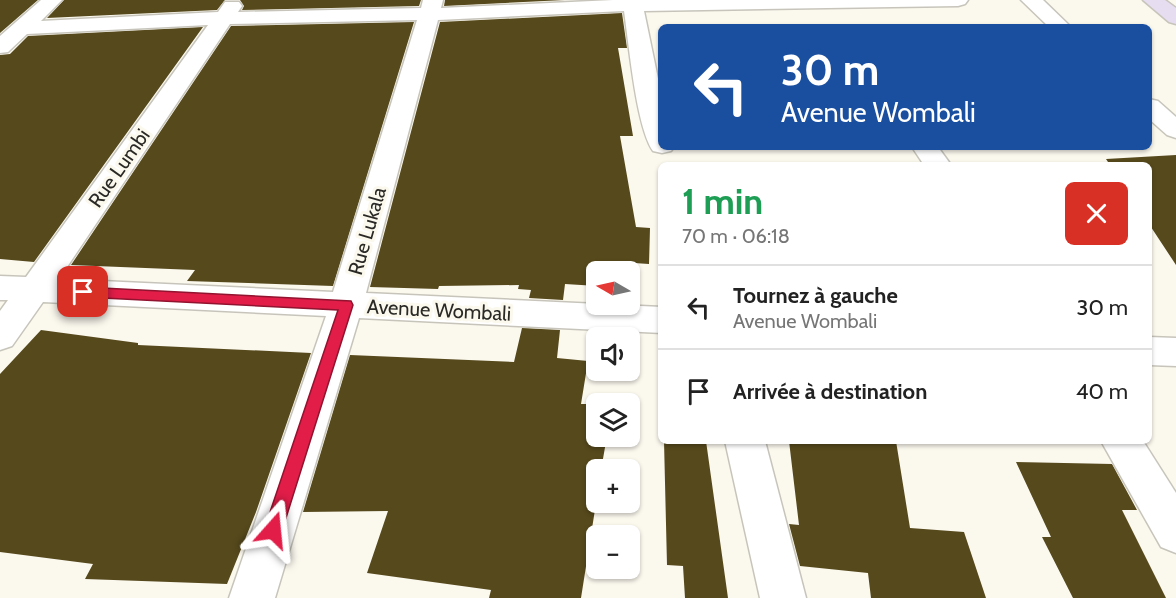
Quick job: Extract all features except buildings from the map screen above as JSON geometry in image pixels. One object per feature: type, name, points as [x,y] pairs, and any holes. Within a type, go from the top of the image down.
[{"type":"street","points":[[0,47],[52,0]]},
{"type":"street","points":[[22,28],[230,9],[958,0]]},
{"type":"street","points":[[1031,0],[1058,24]]},
{"type":"street","points":[[1153,0],[1176,18]]},
{"type":"street","points":[[823,1],[835,18]]},
{"type":"street","points":[[633,3],[653,117],[658,133]]},
{"type":"street","name":"Rue Lukala","points":[[252,598],[346,305],[431,7]]},
{"type":"street","name":"Rue Lumbi","points":[[0,336],[230,9]]},
{"type":"street","points":[[1152,109],[1176,130]]},
{"type":"street","name":"Avenue Wombali","points":[[0,288],[658,321]]},
{"type":"street","points":[[1152,351],[1176,352]]},
{"type":"street","points":[[747,444],[783,598]]},
{"type":"street","points":[[1123,444],[1176,532]]},
{"type":"route","points":[[83,292],[346,305],[273,530]]}]
